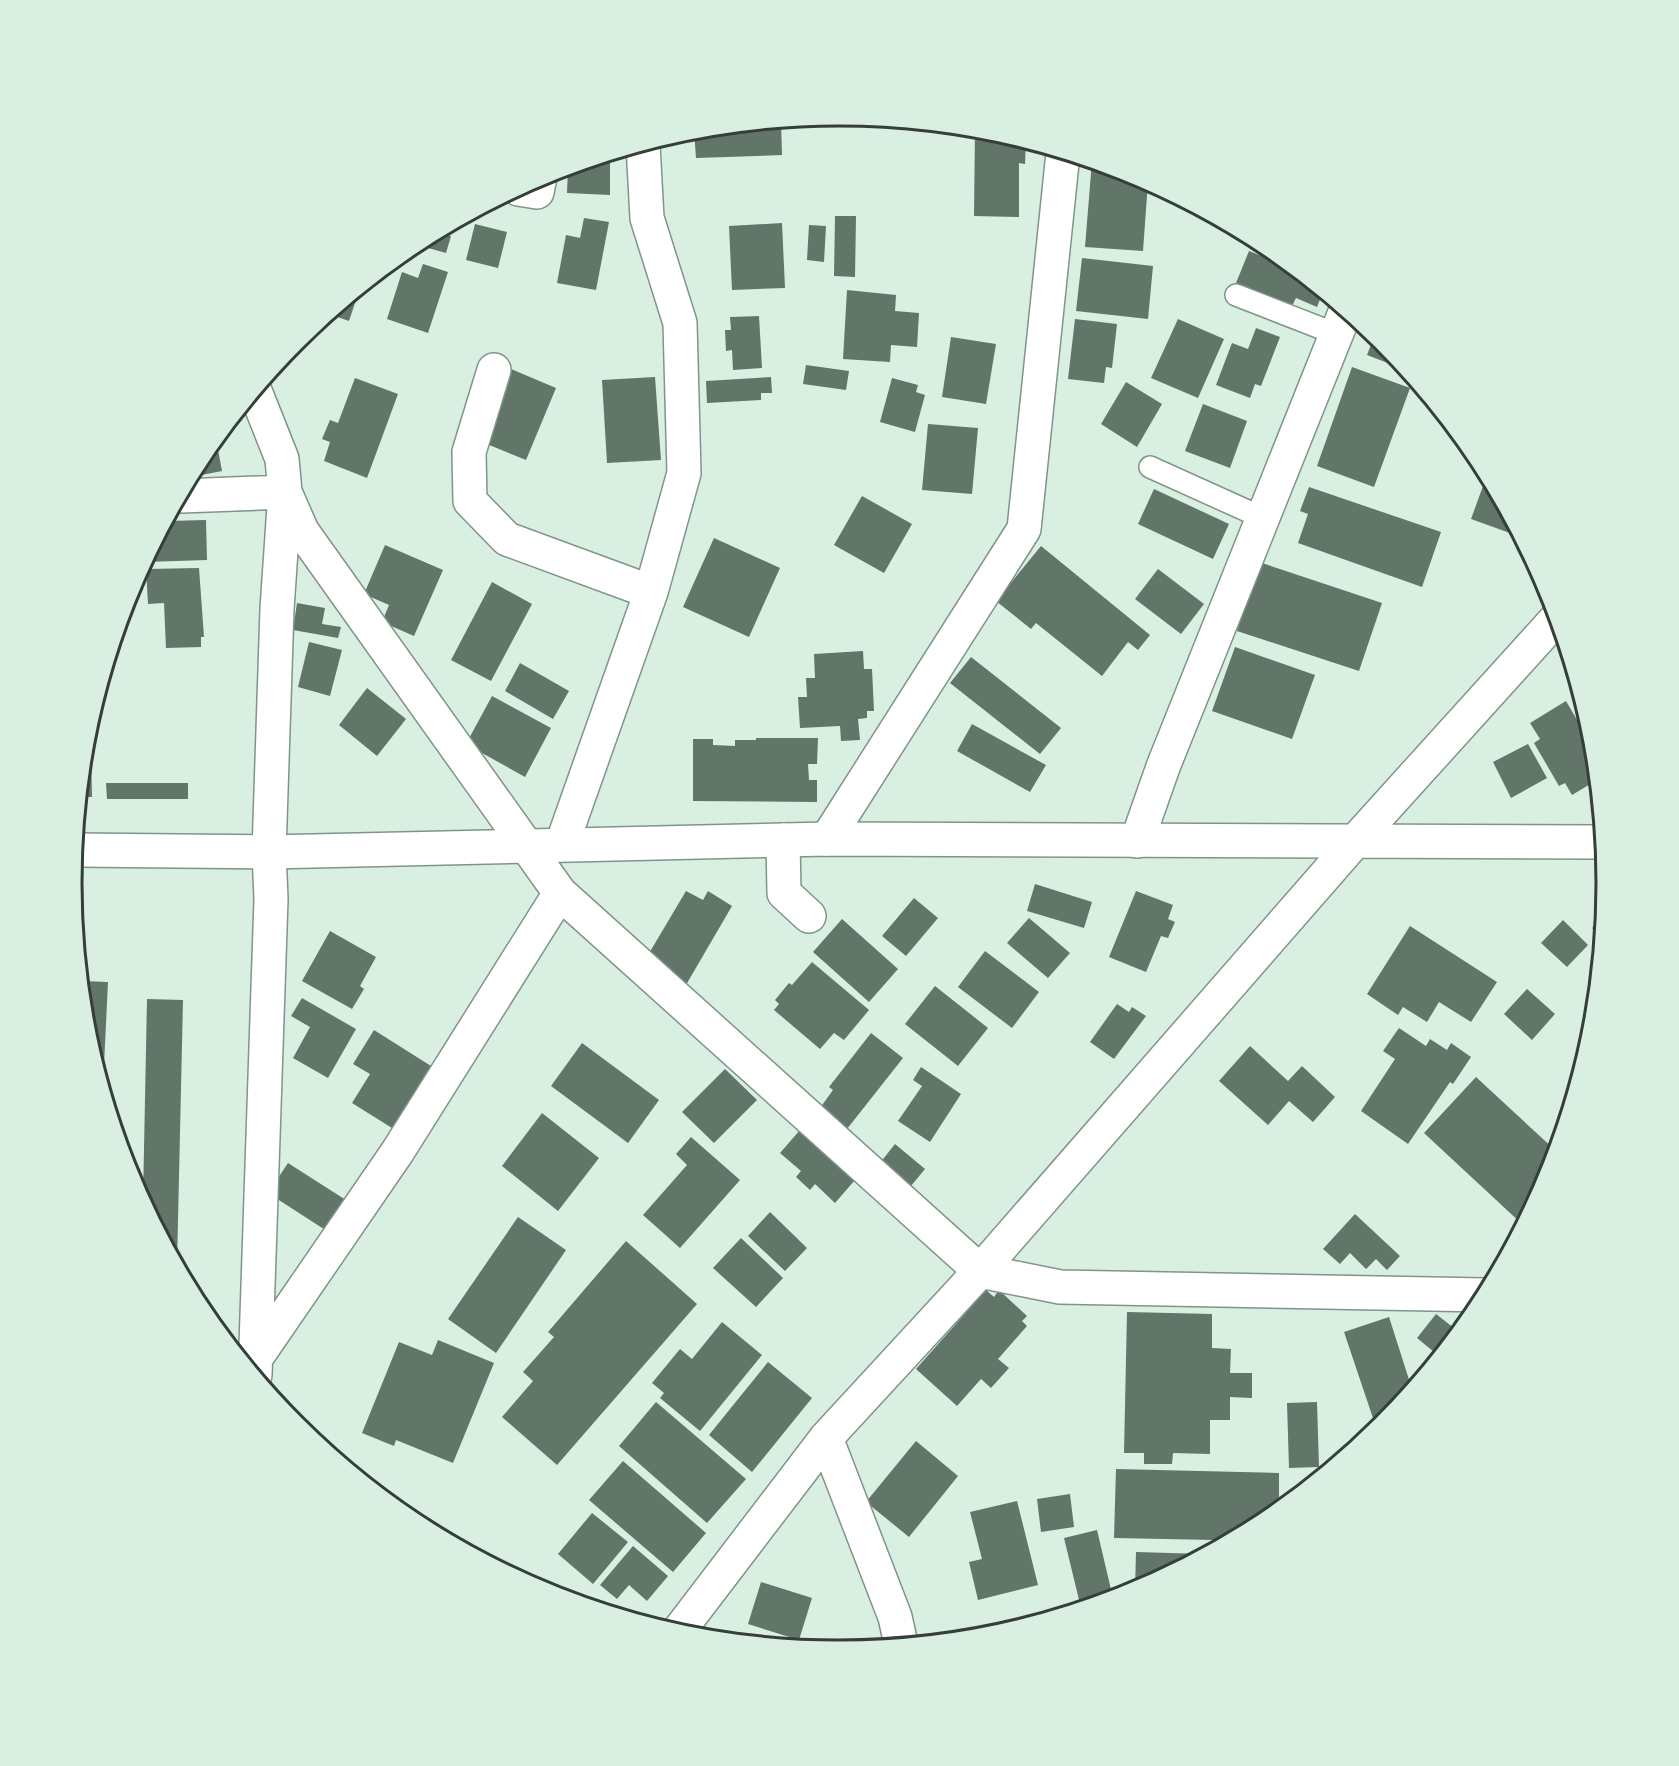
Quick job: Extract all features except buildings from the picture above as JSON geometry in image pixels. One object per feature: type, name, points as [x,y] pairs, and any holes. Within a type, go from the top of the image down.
[{"type":"street","points":[[562,844],[651,592],[684,473],[680,323],[647,218],[643,152]]},
{"type":"street","points":[[827,839],[1024,529],[1062,160]]},
{"type":"street","points":[[1137,841],[1163,767],[1341,322]]},
{"type":"street","points":[[494,370],[469,452],[470,501],[507,539],[651,592]]},
{"type":"street","points":[[256,1365],[271,899],[269,852],[277,609],[285,492],[282,459],[258,399]]},
{"type":"street","points":[[190,495],[285,492]]},
{"type":"street","points":[[285,492],[302,531],[560,893],[980,1271],[1060,1287],[1475,1295]]},
{"type":"street","points":[[685,1623],[825,1438],[980,1271],[1357,839],[1551,625]]},
{"type":"street","points":[[83,850],[269,852],[827,839],[1137,841],[1357,839],[1595,842]]},
{"type":"street","points":[[783,840],[784,893],[809,916]]},
{"type":"street","points":[[257,1366],[398,1151],[560,893]]},
{"type":"street","points":[[825,1438],[895,1617],[899,1637]]},
{"type":"lane","points":[[1236,295],[1341,322]]},
{"type":"lane","points":[[1150,467],[1263,518]]}]
